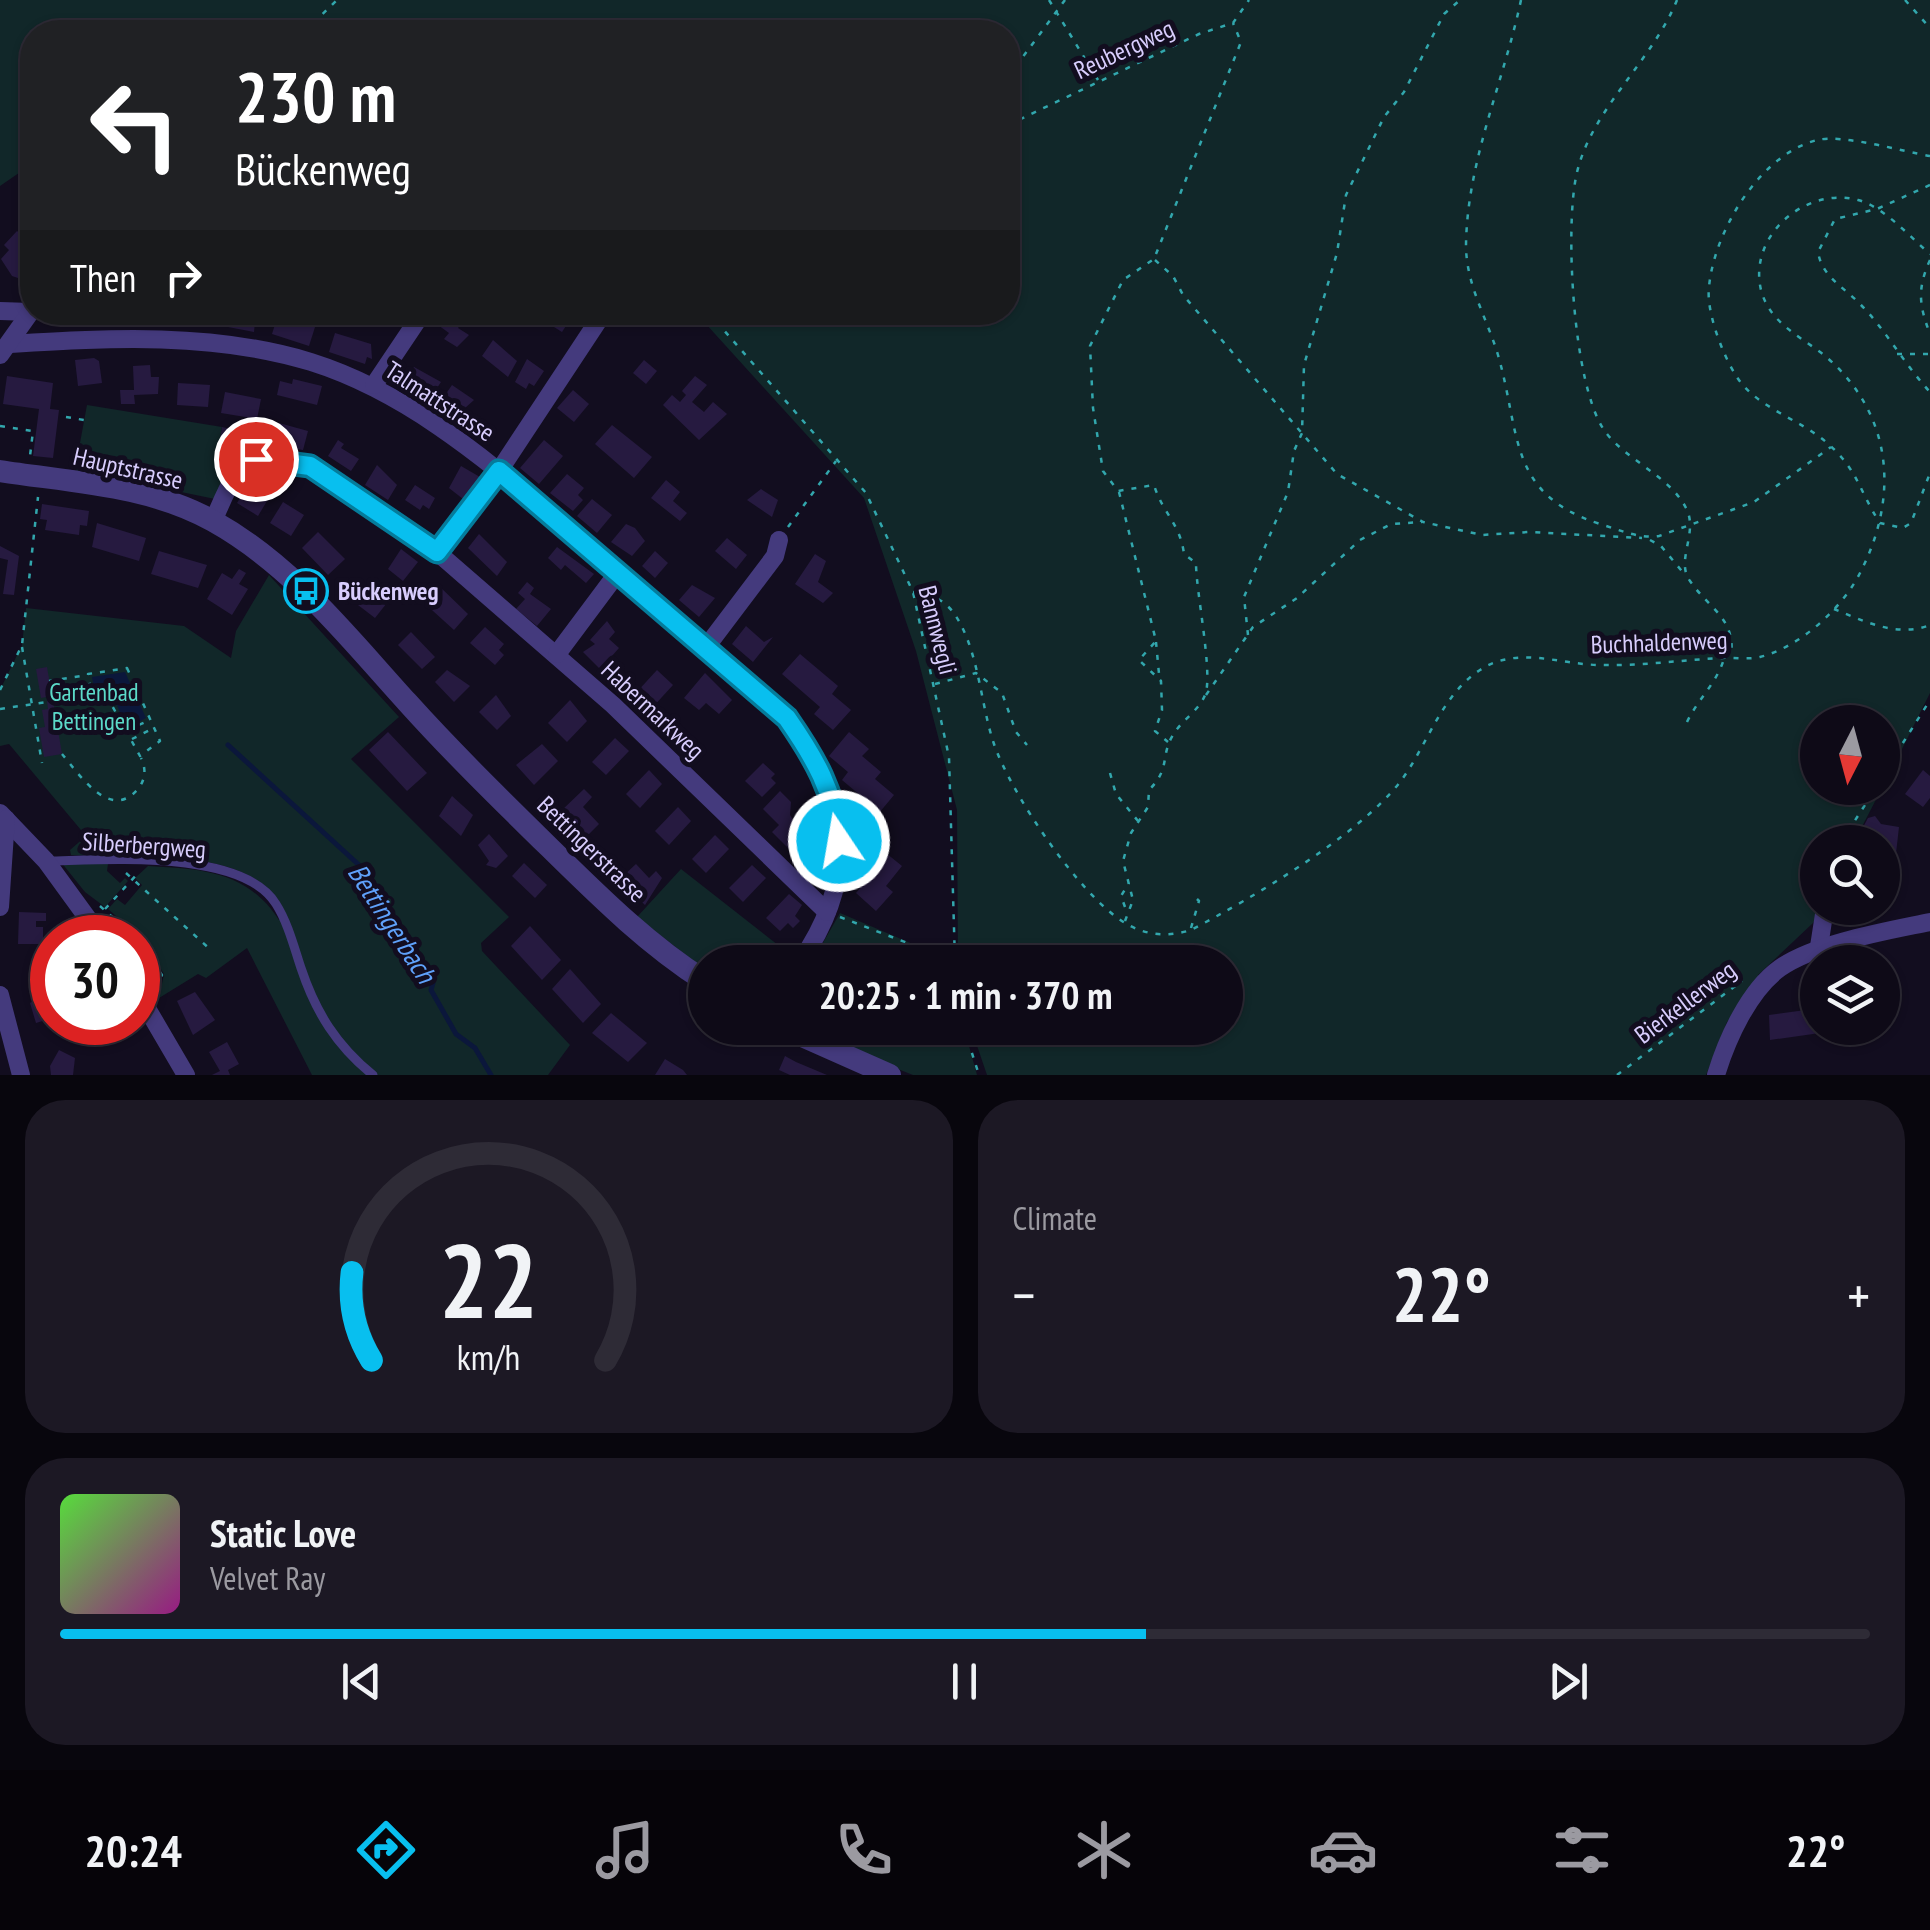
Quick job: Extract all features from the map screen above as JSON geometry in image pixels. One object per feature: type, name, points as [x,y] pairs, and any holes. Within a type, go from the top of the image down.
[{"type":"street","points":[[5,349],[22,325]]},
{"type":"street","points":[[374,385],[414,325]]},
{"type":"street","points":[[213,521],[240,469],[256,459],[310,466],[437,552],[499,471],[595,325]]},
{"type":"street","name":"Talmattstrasse","points":[[5,349],[116,337],[238,345],[310,362],[374,385],[499,471],[787,718],[819,764],[837,816],[841,866],[828,912],[810,945]]},
{"type":"street","name":"Hauptstrasse","points":[[0,472],[34,467],[116,488],[213,521],[259,550],[306,591],[449,748]]},
{"type":"street","points":[[707,646],[777,548]]},
{"type":"street","name":"Habermarkweg","points":[[437,552],[556,654],[828,912]]},
{"type":"street","points":[[556,654],[619,571]]},
{"type":"street","name":"Bettingerstrasse","points":[[449,748],[620,916],[688,969]]},
{"type":"street","points":[[3,816],[46,861],[85,915]]},
{"type":"street","points":[[0,907],[3,816]]},
{"type":"street","points":[[1847,945],[1930,922]]},
{"type":"street","points":[[1716,1075],[1736,1025],[1755,997],[1780,968],[1800,960]]},
{"type":"street","points":[[0,995],[21,1075]]},
{"type":"street","points":[[160,1022],[186,1075]]},
{"type":"street","points":[[822,1045],[890,1075]]},
{"type":"lane","name":"Silberbergweg","points":[[46,861],[110,859],[201,866],[248,878],[274,900],[328,1029],[343,1049],[373,1075]]},
{"type":"path","points":[[316,20],[337,0]]},
{"type":"path","points":[[1049,0],[1099,81]]},
{"type":"path","points":[[1020,61],[1065,0]]},
{"type":"path","points":[[1169,742],[1155,731],[1162,710],[1156,641],[1129,544],[1128,514],[1103,470],[1092,408],[1090,346],[1123,280],[1154,259],[1241,42],[1233,23],[1249,0]]},
{"type":"path","points":[[1248,636],[1244,597],[1282,515],[1294,450],[1302,434],[1304,365],[1337,254],[1346,195],[1384,117],[1404,92],[1444,14],[1460,0]]},
{"type":"path","points":[[1522,0],[1479,152],[1466,246],[1468,272],[1497,351],[1520,451],[1546,500],[1578,517],[1661,546],[1727,621],[1734,638],[1731,658]]},
{"type":"path","points":[[1677,0],[1668,23],[1584,154],[1576,176],[1572,222],[1575,322],[1598,418],[1614,442],[1685,506],[1690,521],[1684,568],[1689,580]]},
{"type":"path","points":[[1905,0],[1930,28]]},
{"type":"path","name":"Reubergweg","points":[[1020,119],[1233,23]]},
{"type":"path","points":[[1930,156],[1818,140],[1776,162],[1757,180],[1715,251],[1708,292],[1735,375],[1750,392],[1831,447],[1859,476],[1880,524],[1903,528],[1911,524],[1930,474]]},
{"type":"path","points":[[1930,185],[1876,209],[1835,219],[1818,252],[1825,272],[1864,307],[1896,354],[1930,392]]},
{"type":"path","name":"Buchhaldenweg","points":[[1192,930],[1365,820],[1399,784],[1442,711],[1477,672],[1514,656],[1599,666],[1760,657],[1805,634],[1834,609],[1861,572],[1880,524],[1887,496],[1880,434],[1835,365],[1781,324],[1769,309],[1758,266],[1765,244],[1784,217],[1835,198],[1860,200],[1876,209],[1930,254]]},
{"type":"path","points":[[1154,259],[1173,276],[1183,295],[1337,474],[1423,522]]},
{"type":"path","points":[[1930,260],[1920,282],[1919,304],[1930,334]]},
{"type":"path","points":[[1919,304],[1930,310]]},
{"type":"path","name":"Bannwegli","points":[[719,325],[866,493],[913,592],[949,756],[954,811],[956,945]]},
{"type":"path","points":[[1896,354],[1930,354]]},
{"type":"path","points":[[66,417],[84,420]]},
{"type":"path","points":[[0,426],[32,431],[34,467],[22,645],[42,764]]},
{"type":"path","points":[[1124,923],[1133,900],[1123,860],[1131,832],[1148,807],[1149,790],[1164,775],[1169,742],[1248,636],[1360,540],[1392,524],[1423,522],[1482,535],[1529,532],[1646,538],[1754,502],[1831,447]]},
{"type":"path","points":[[777,548],[837,460]]},
{"type":"path","points":[[1118,491],[1154,486],[1163,510],[1180,528],[1184,554],[1196,563],[1205,696]]},
{"type":"path","points":[[913,592],[939,598],[952,611],[976,673],[994,745],[1015,790],[1100,904],[1124,923],[1158,935],[1192,930],[1199,902],[1194,897]]},
{"type":"path","points":[[1834,609],[1869,625],[1910,630],[1930,624]]},
{"type":"path","points":[[1156,641],[1139,660],[1160,675]]},
{"type":"path","points":[[0,690],[22,645]]},
{"type":"path","points":[[1687,722],[1696,702],[1719,676],[1724,658]]},
{"type":"path","points":[[50,681],[128,668],[160,741],[140,756]]},
{"type":"path","points":[[933,684],[976,673]]},
{"type":"path","points":[[976,673],[1002,693],[1016,732],[1026,745]]},
{"type":"path","points":[[62,754],[102,796],[114,801],[126,798],[140,786],[145,768],[140,756],[110,702],[92,697],[88,675]]},
{"type":"path","points":[[1900,748],[1930,700]]},
{"type":"path","points":[[0,709],[47,702]]},
{"type":"path","points":[[126,731],[150,720]]},
{"type":"path","points":[[131,739],[154,728]]},
{"type":"path","points":[[1110,773],[1116,794],[1139,822]]},
{"type":"path","points":[[110,859],[212,951]]},
{"type":"path","points":[[110,915],[105,910],[133,879]]},
{"type":"path","points":[[1126,910],[1121,896],[1130,882]]},
{"type":"path","points":[[828,912],[912,945]]},
{"type":"path","name":"Bierkellerweg","points":[[1617,1075],[1750,975]]},
{"type":"path","points":[[969,1045],[979,1075]]},
{"type":"green space","points":[[0,0],[1930,0],[1930,693],[1900,753],[1900,705],[1800,705],[1800,805],[1873,805],[1863,825],[1800,825],[1800,925],[1811,925],[1758,975],[1762,977],[1727,1022],[1706,1075],[987,1075],[977,1045],[1243,1045],[1243,945],[958,945],[957,810],[916,651],[864,498],[707,325],[1020,325],[1020,20],[20,20],[20,172],[0,186]]},
{"type":"green space","points":[[87,405],[222,427],[215,468],[223,470],[227,477],[215,499],[75,470]]},
{"type":"green space","name":"Gartenbad Bettingen","points":[[269,575],[399,717],[351,759],[509,917],[481,943],[482,951],[570,1045],[548,1075],[312,1075],[247,948],[206,978],[198,974],[160,997],[164,974],[160,968],[160,915],[115,915],[108,909],[117,899],[125,905],[142,885],[135,878],[148,866],[222,876],[253,891],[279,920],[286,916],[273,893],[252,877],[224,866],[160,856],[71,855],[70,850],[86,836],[9,744],[0,746],[0,690],[22,645],[26,608],[184,626],[231,658],[236,631]]},
{"type":"green space","points":[[61,862],[108,864],[107,871],[120,883],[125,878],[128,881],[105,907],[85,892]]},
{"type":"green space","points":[[681,869],[778,945],[688,945],[688,957],[637,917]]},
{"type":"green space","points":[[840,913],[915,945],[822,945]]},
{"type":"green space","points":[[837,1045],[969,1045],[977,1075],[913,1075]]},
{"type":"water","points":[[125,672],[146,718],[126,728],[115,700],[95,694],[92,677]]},
{"type":"building","points":[[17,231],[20,233],[20,279],[12,276],[1,259],[9,250],[4,245]]},
{"type":"building","points":[[228,325],[255,325],[254,332]]},
{"type":"building","points":[[275,325],[315,327],[309,346],[272,334]]},
{"type":"building","points":[[438,325],[460,325],[458,328],[469,335],[457,347],[444,339],[449,333]]},
{"type":"building","points":[[335,333],[371,344],[372,359],[367,357],[365,364],[329,352]]},
{"type":"building","points":[[493,340],[517,361],[508,377],[482,356]]},
{"type":"building","points":[[527,359],[544,371],[534,386],[529,383],[526,389],[515,382]]},
{"type":"building","points":[[75,360],[99,361],[102,383],[78,386]]},
{"type":"building","points":[[644,360],[657,371],[646,384],[633,373]]},
{"type":"building","points":[[150,365],[151,377],[159,377],[158,394],[134,395],[135,404],[121,404],[120,390],[134,390],[133,366]]},
{"type":"building","points":[[414,367],[441,382],[433,394],[424,383],[418,392],[403,382]]},
{"type":"building","points":[[7,376],[53,383],[50,409],[59,410],[53,458],[33,456],[39,409],[3,404]]},
{"type":"building","points":[[695,376],[707,385],[692,402],[704,412],[713,402],[727,414],[699,440],[663,405],[672,395],[680,402],[686,395],[682,391]]},
{"type":"building","points":[[293,379],[322,386],[317,405],[277,395],[280,381],[292,384]]},
{"type":"building","points":[[178,383],[210,385],[208,407],[177,405]]},
{"type":"building","points":[[452,385],[474,400],[456,416],[439,404]]},
{"type":"building","points":[[573,390],[589,404],[574,422],[557,408]]},
{"type":"building","points":[[225,392],[261,399],[257,419],[221,413]]},
{"type":"building","points":[[269,424],[308,431],[303,450],[283,447],[266,437]]},
{"type":"building","points":[[612,425],[652,457],[634,478],[595,444]]},
{"type":"building","points":[[222,427],[231,429],[228,443],[237,451],[226,456],[223,470],[215,468]]},
{"type":"building","points":[[338,440],[344,444],[341,448],[359,459],[351,471],[328,456]]},
{"type":"building","points":[[544,440],[563,456],[539,484],[520,468]]},
{"type":"building","points":[[377,465],[397,485],[388,500],[365,485]]},
{"type":"building","points":[[461,466],[480,477],[463,499],[449,488]]},
{"type":"building","points":[[567,474],[584,488],[578,495],[583,500],[573,511],[550,493]]},
{"type":"building","points":[[252,478],[273,491],[258,516],[237,503]]},
{"type":"building","points":[[666,480],[680,492],[673,501],[687,513],[680,521],[651,498]]},
{"type":"building","points":[[415,485],[435,498],[429,509],[423,505],[420,510],[405,500]]},
{"type":"building","points":[[761,489],[778,500],[772,517],[747,500]]},
{"type":"building","points":[[592,499],[612,515],[597,533],[577,516]]},
{"type":"building","points":[[283,502],[304,515],[291,536],[270,523]]},
{"type":"building","points":[[42,504],[89,511],[87,526],[80,525],[79,535],[45,530],[47,520],[40,519]]},
{"type":"building","points":[[97,523],[146,538],[139,561],[92,547]]},
{"type":"building","points":[[626,524],[635,528],[645,541],[632,556],[611,542]]},
{"type":"building","points":[[318,532],[345,559],[328,575],[302,548]]},
{"type":"building","points":[[479,534],[507,562],[497,576],[468,548]]},
{"type":"building","points":[[727,538],[747,555],[736,569],[715,551]]},
{"type":"building","points":[[0,546],[19,556],[14,595],[3,594],[8,560],[0,558]]},
{"type":"building","points":[[557,547],[594,574],[586,583],[565,565],[561,570],[548,558]]},
{"type":"building","points":[[401,549],[418,562],[403,581],[388,569]]},
{"type":"building","points":[[159,551],[207,565],[198,588],[151,574]]},
{"type":"building","points":[[655,551],[668,563],[655,578],[642,566]]},
{"type":"building","points":[[815,554],[826,561],[818,582],[833,593],[823,603],[795,584]]},
{"type":"building","points":[[239,569],[246,573],[239,584],[248,589],[232,615],[207,599],[222,573],[232,579]]},
{"type":"building","points":[[527,582],[534,588],[530,594],[551,609],[537,626],[516,609],[525,599],[518,593]]},
{"type":"building","points":[[370,584],[390,599],[375,618],[358,605]]},
{"type":"building","points":[[437,584],[468,614],[454,630],[422,601]]},
{"type":"building","points":[[692,585],[715,598],[699,617],[679,600]]},
{"type":"building","points":[[607,621],[615,632],[609,639],[619,648],[611,657],[618,664],[607,676],[583,652],[595,644],[590,640]]},
{"type":"building","points":[[746,626],[764,642],[773,637],[753,662],[732,644]]},
{"type":"building","points":[[485,627],[504,644],[499,650],[504,655],[495,665],[470,643]]},
{"type":"building","points":[[411,632],[435,657],[422,669],[398,645]]},
{"type":"building","points":[[800,654],[838,686],[832,694],[851,710],[833,730],[814,714],[820,707],[782,674]]},
{"type":"building","points":[[47,667],[52,696],[41,698],[36,669]]},
{"type":"building","points":[[447,670],[470,686],[454,702],[435,682]]},
{"type":"building","points":[[657,670],[673,685],[651,709],[635,694]]},
{"type":"building","points":[[705,673],[732,700],[719,714],[706,703],[699,710],[684,698]]},
{"type":"building","points":[[496,695],[511,716],[497,730],[479,712]]},
{"type":"building","points":[[53,700],[62,754],[44,757],[39,728],[45,727],[42,710],[48,709],[47,701]]},
{"type":"building","points":[[570,700],[587,721],[567,742],[548,723]]},
{"type":"building","points":[[388,732],[427,773],[407,791],[369,750]]},
{"type":"building","points":[[849,732],[869,749],[862,756],[881,772],[875,779],[894,795],[874,819],[855,803],[861,796],[842,780],[848,772],[829,756]]},
{"type":"building","points":[[615,738],[629,751],[606,775],[592,762]]},
{"type":"building","points":[[542,744],[558,761],[534,785],[516,765]]},
{"type":"building","points":[[763,763],[775,774],[771,778],[776,783],[762,797],[745,781]]},
{"type":"building","points":[[649,770],[662,784],[640,808],[626,794]]},
{"type":"building","points":[[1923,770],[1930,776],[1930,798],[1923,807],[1905,794]]},
{"type":"building","points":[[584,789],[592,797],[583,807],[599,824],[585,838],[560,812]]},
{"type":"building","points":[[780,791],[791,802],[790,815],[803,835],[789,849],[772,832],[779,825],[763,809]]},
{"type":"building","points":[[452,796],[473,815],[461,836],[439,816]]},
{"type":"building","points":[[678,807],[691,821],[669,845],[655,831]]},
{"type":"building","points":[[1875,816],[1887,825],[1864,825]]},
{"type":"building","points":[[489,834],[508,856],[496,868],[486,865],[489,861],[478,845]]},
{"type":"building","points":[[715,835],[729,849],[706,873],[692,859]]},
{"type":"building","points":[[881,849],[902,866],[886,886],[893,892],[876,911],[856,893],[872,874],[865,868]]},
{"type":"building","points":[[524,863],[547,885],[535,898],[512,876]]},
{"type":"building","points":[[636,864],[649,878],[656,871],[662,878],[645,905],[640,900],[643,897],[623,876]]},
{"type":"building","points":[[752,865],[766,878],[743,902],[729,888]]},
{"type":"building","points":[[789,894],[802,905],[795,916],[800,921],[793,928],[788,923],[780,931],[766,918]]},
{"type":"building","points":[[19,912],[46,913],[30,915],[30,944],[18,944]]},
{"type":"building","points":[[530,926],[561,960],[542,980],[511,946]]},
{"type":"building","points":[[570,969],[601,1004],[583,1023],[552,989]]},
{"type":"building","points":[[195,992],[215,1020],[193,1035],[177,1001]]},
{"type":"building","points":[[1800,1011],[1800,1036],[1770,1040],[1769,1015]]},
{"type":"building","points":[[611,1013],[647,1043],[628,1062],[592,1033]]},
{"type":"building","points":[[227,1042],[239,1064],[228,1070],[230,1075],[212,1075],[220,1071],[209,1052]]},
{"type":"building","points":[[59,1050],[75,1058],[73,1075],[51,1075],[50,1066]]},
{"type":"building","points":[[785,1056],[827,1075],[790,1075],[779,1070]]},
{"type":"building","points":[[665,1059],[683,1070],[687,1075],[655,1075]]},
{"type":"waterway","name":"Bettingerbach","points":[[228,745],[359,865],[366,882],[374,886],[396,934],[408,943],[433,983],[431,990],[456,1034],[475,1048],[491,1075]]},
{"type":"place","name":"Bückenweg","points":[[306,591]]},
{"type":"route","points":[[256,459],[310,466],[437,552],[499,471],[787,718],[819,764],[837,816],[839,841]]}]
